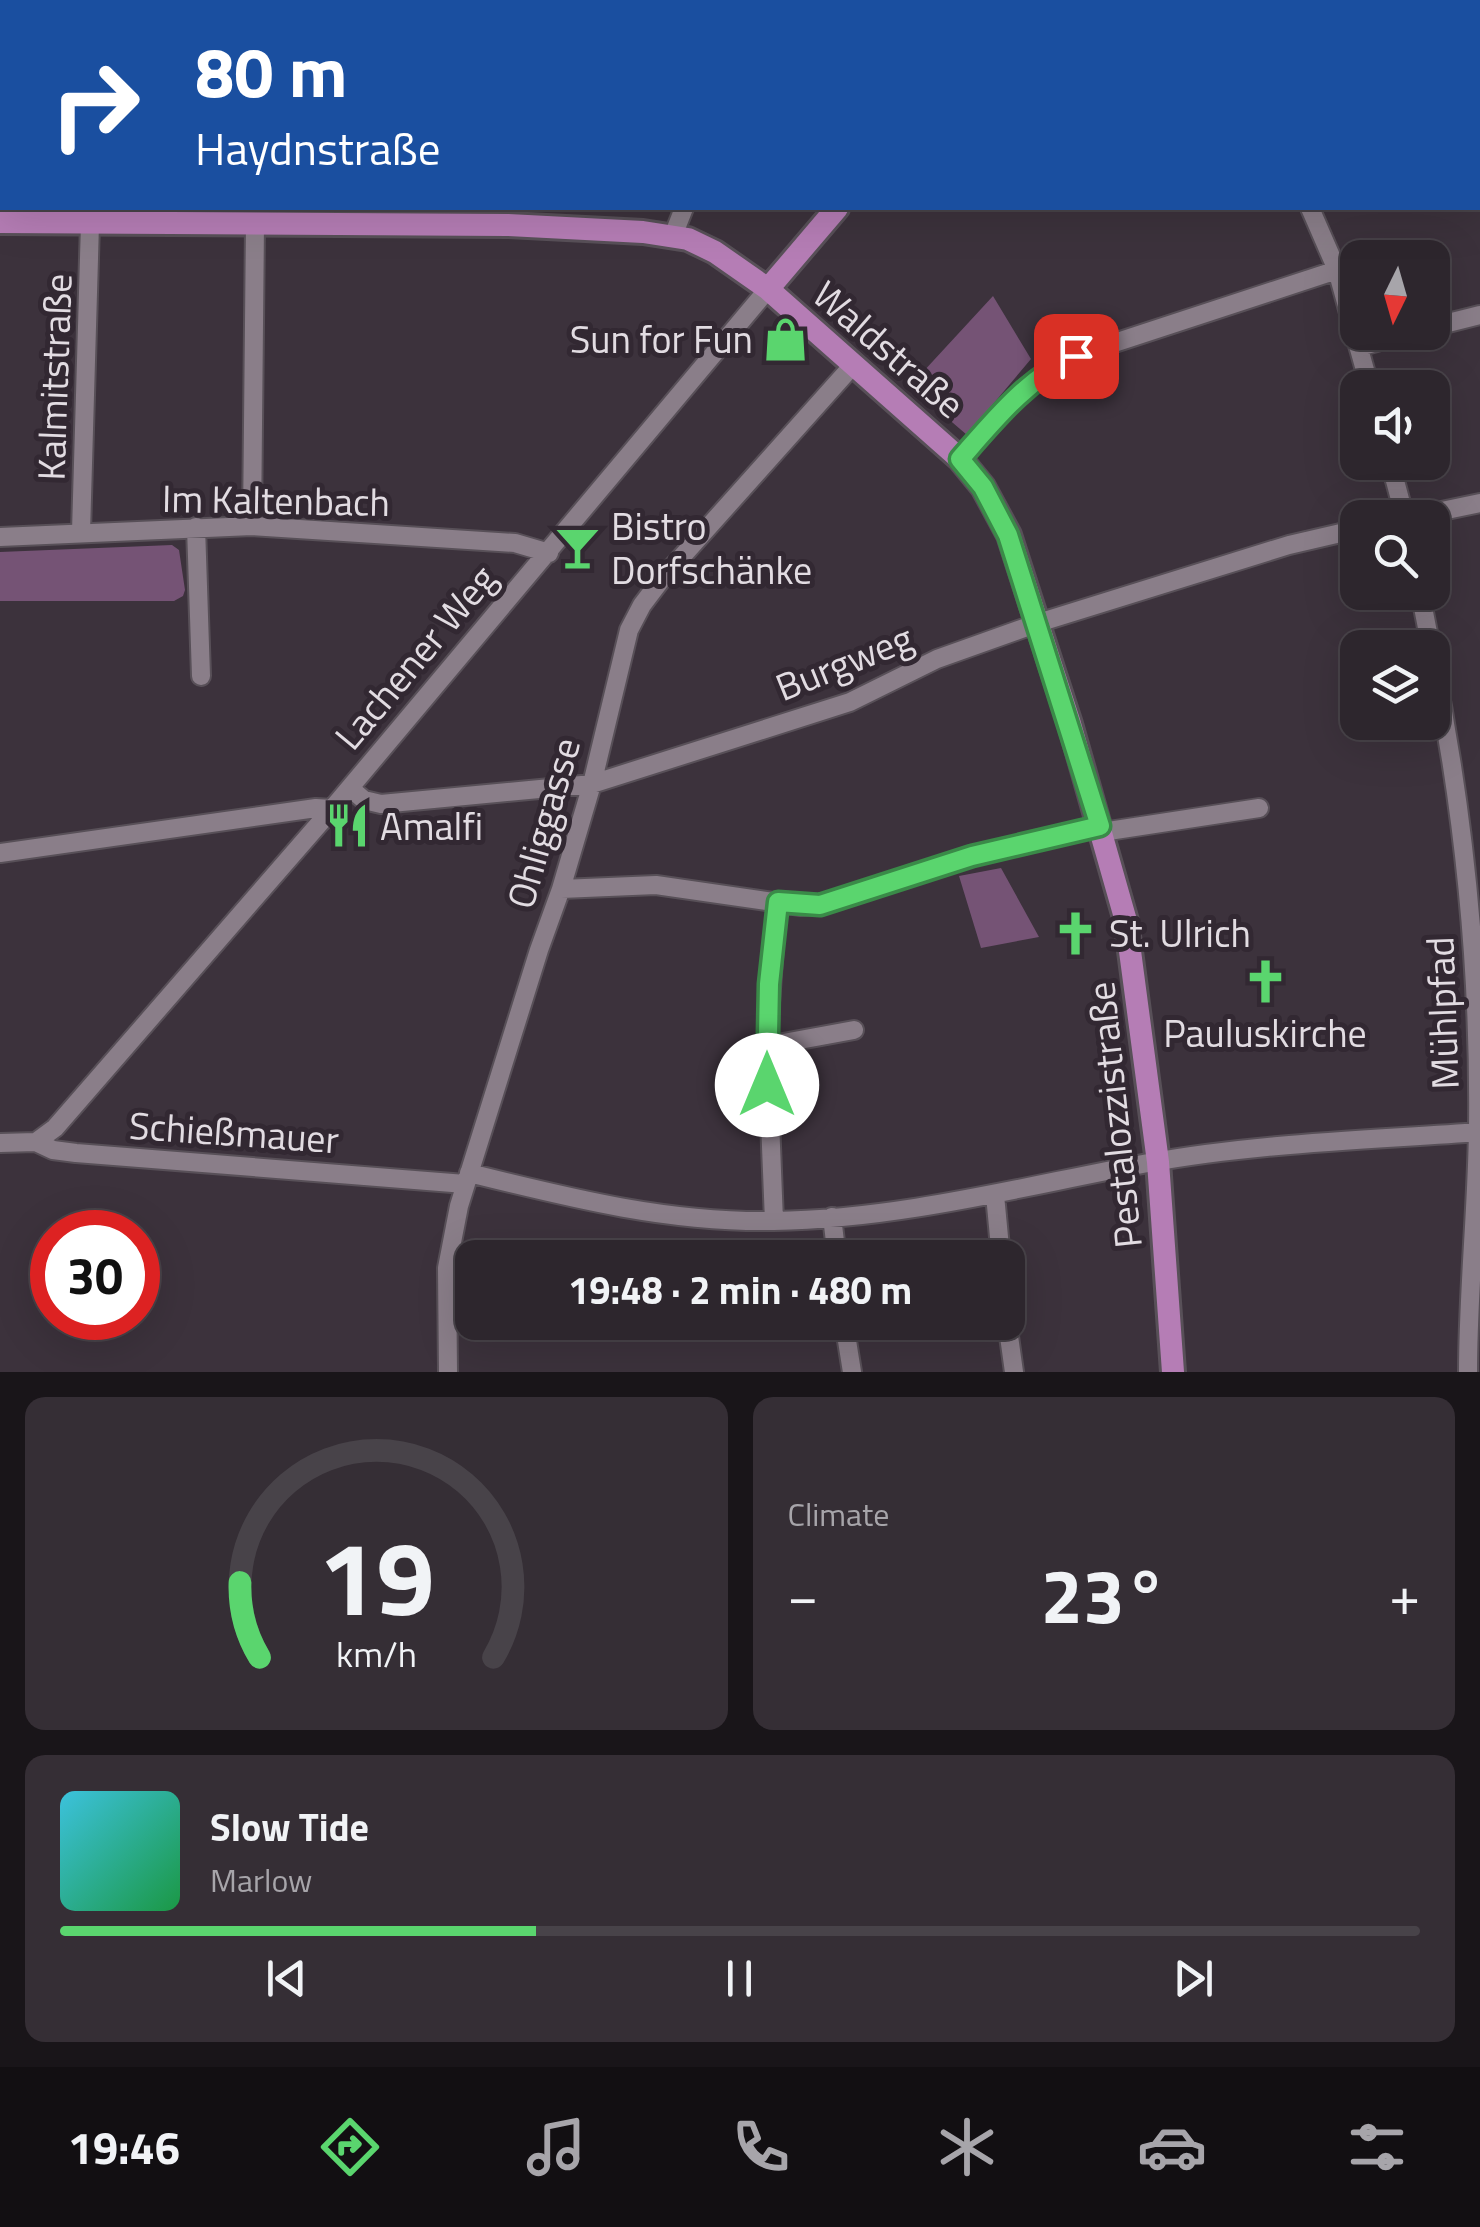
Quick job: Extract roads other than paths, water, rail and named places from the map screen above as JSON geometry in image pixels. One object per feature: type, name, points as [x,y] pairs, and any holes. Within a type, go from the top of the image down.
[{"type":"main road","name":"Lachener Weg","points":[[768,289],[835,210]]},
{"type":"main road","name":"Waldstraße","points":[[0,222],[527,226],[672,236],[714,252],[768,289],[960,459],[1002,519],[1038,624]]},
{"type":"main road","name":"Pestalozzistraße","points":[[1038,624],[1126,921],[1158,1162],[1173,1372]]},
{"type":"street","points":[[672,236],[683,210]]},
{"type":"street","points":[[1311,210],[1340,280]]},
{"type":"street","points":[[252,526],[255,223]]},
{"type":"street","name":"Kalmitstraße","points":[[82,532],[90,224]]},
{"type":"street","points":[[960,459],[1025,388],[1056,366],[1099,348],[1337,270]]},
{"type":"street","name":"Lachener Weg","points":[[36,1142],[56,1128],[350,788],[768,289]]},
{"type":"street","points":[[1450,322],[1480,315]]},
{"type":"street","name":"Ohliggasse","points":[[448,1372],[447,1268],[467,1179],[592,784],[629,630],[642,605],[854,364]]},
{"type":"street","points":[[1450,509],[1480,502]]},
{"type":"street","name":"Im Kaltenbach","points":[[0,537],[252,526],[515,542],[549,553]]},
{"type":"street","points":[[196,528],[201,676]]},
{"type":"street","name":"Burgweg","points":[[350,788],[364,800],[381,804],[592,784],[850,702],[938,659],[1038,624],[1289,545],[1340,533]]},
{"type":"street","name":"Mühlpfad","points":[[1450,740],[1468,872],[1478,1032],[1479,1132],[1468,1372]]},
{"type":"street","points":[[0,852],[332,808]]},
{"type":"street","points":[[561,889],[656,884],[820,905],[972,856],[1101,829],[1259,808]]},
{"type":"street","points":[[774,1221],[767,1046],[778,902]]},
{"type":"street","points":[[767,1046],[854,1030]]},
{"type":"street","name":"Schießmauer","points":[[0,1142],[36,1142],[53,1150],[76,1153],[467,1179],[682,1218],[774,1221],[900,1210],[1158,1162],[1479,1132]]},
{"type":"street","points":[[996,1194],[1000,1240]]},
{"type":"street","points":[[832,1217],[835,1240]]},
{"type":"street","points":[[847,1340],[852,1372]]},
{"type":"street","points":[[1010,1340],[1014,1372]]},
{"type":"place","name":"Sun for Fun","points":[[786,339]]},
{"type":"place","name":"Bistro Dorfschänke","points":[[578,548]]},
{"type":"place","name":"Amalfi","points":[[347,826]]},
{"type":"place","name":"St. Ulrich","points":[[1076,933]]},
{"type":"place","name":"Pauluskirche","points":[[1265,981]]}]
